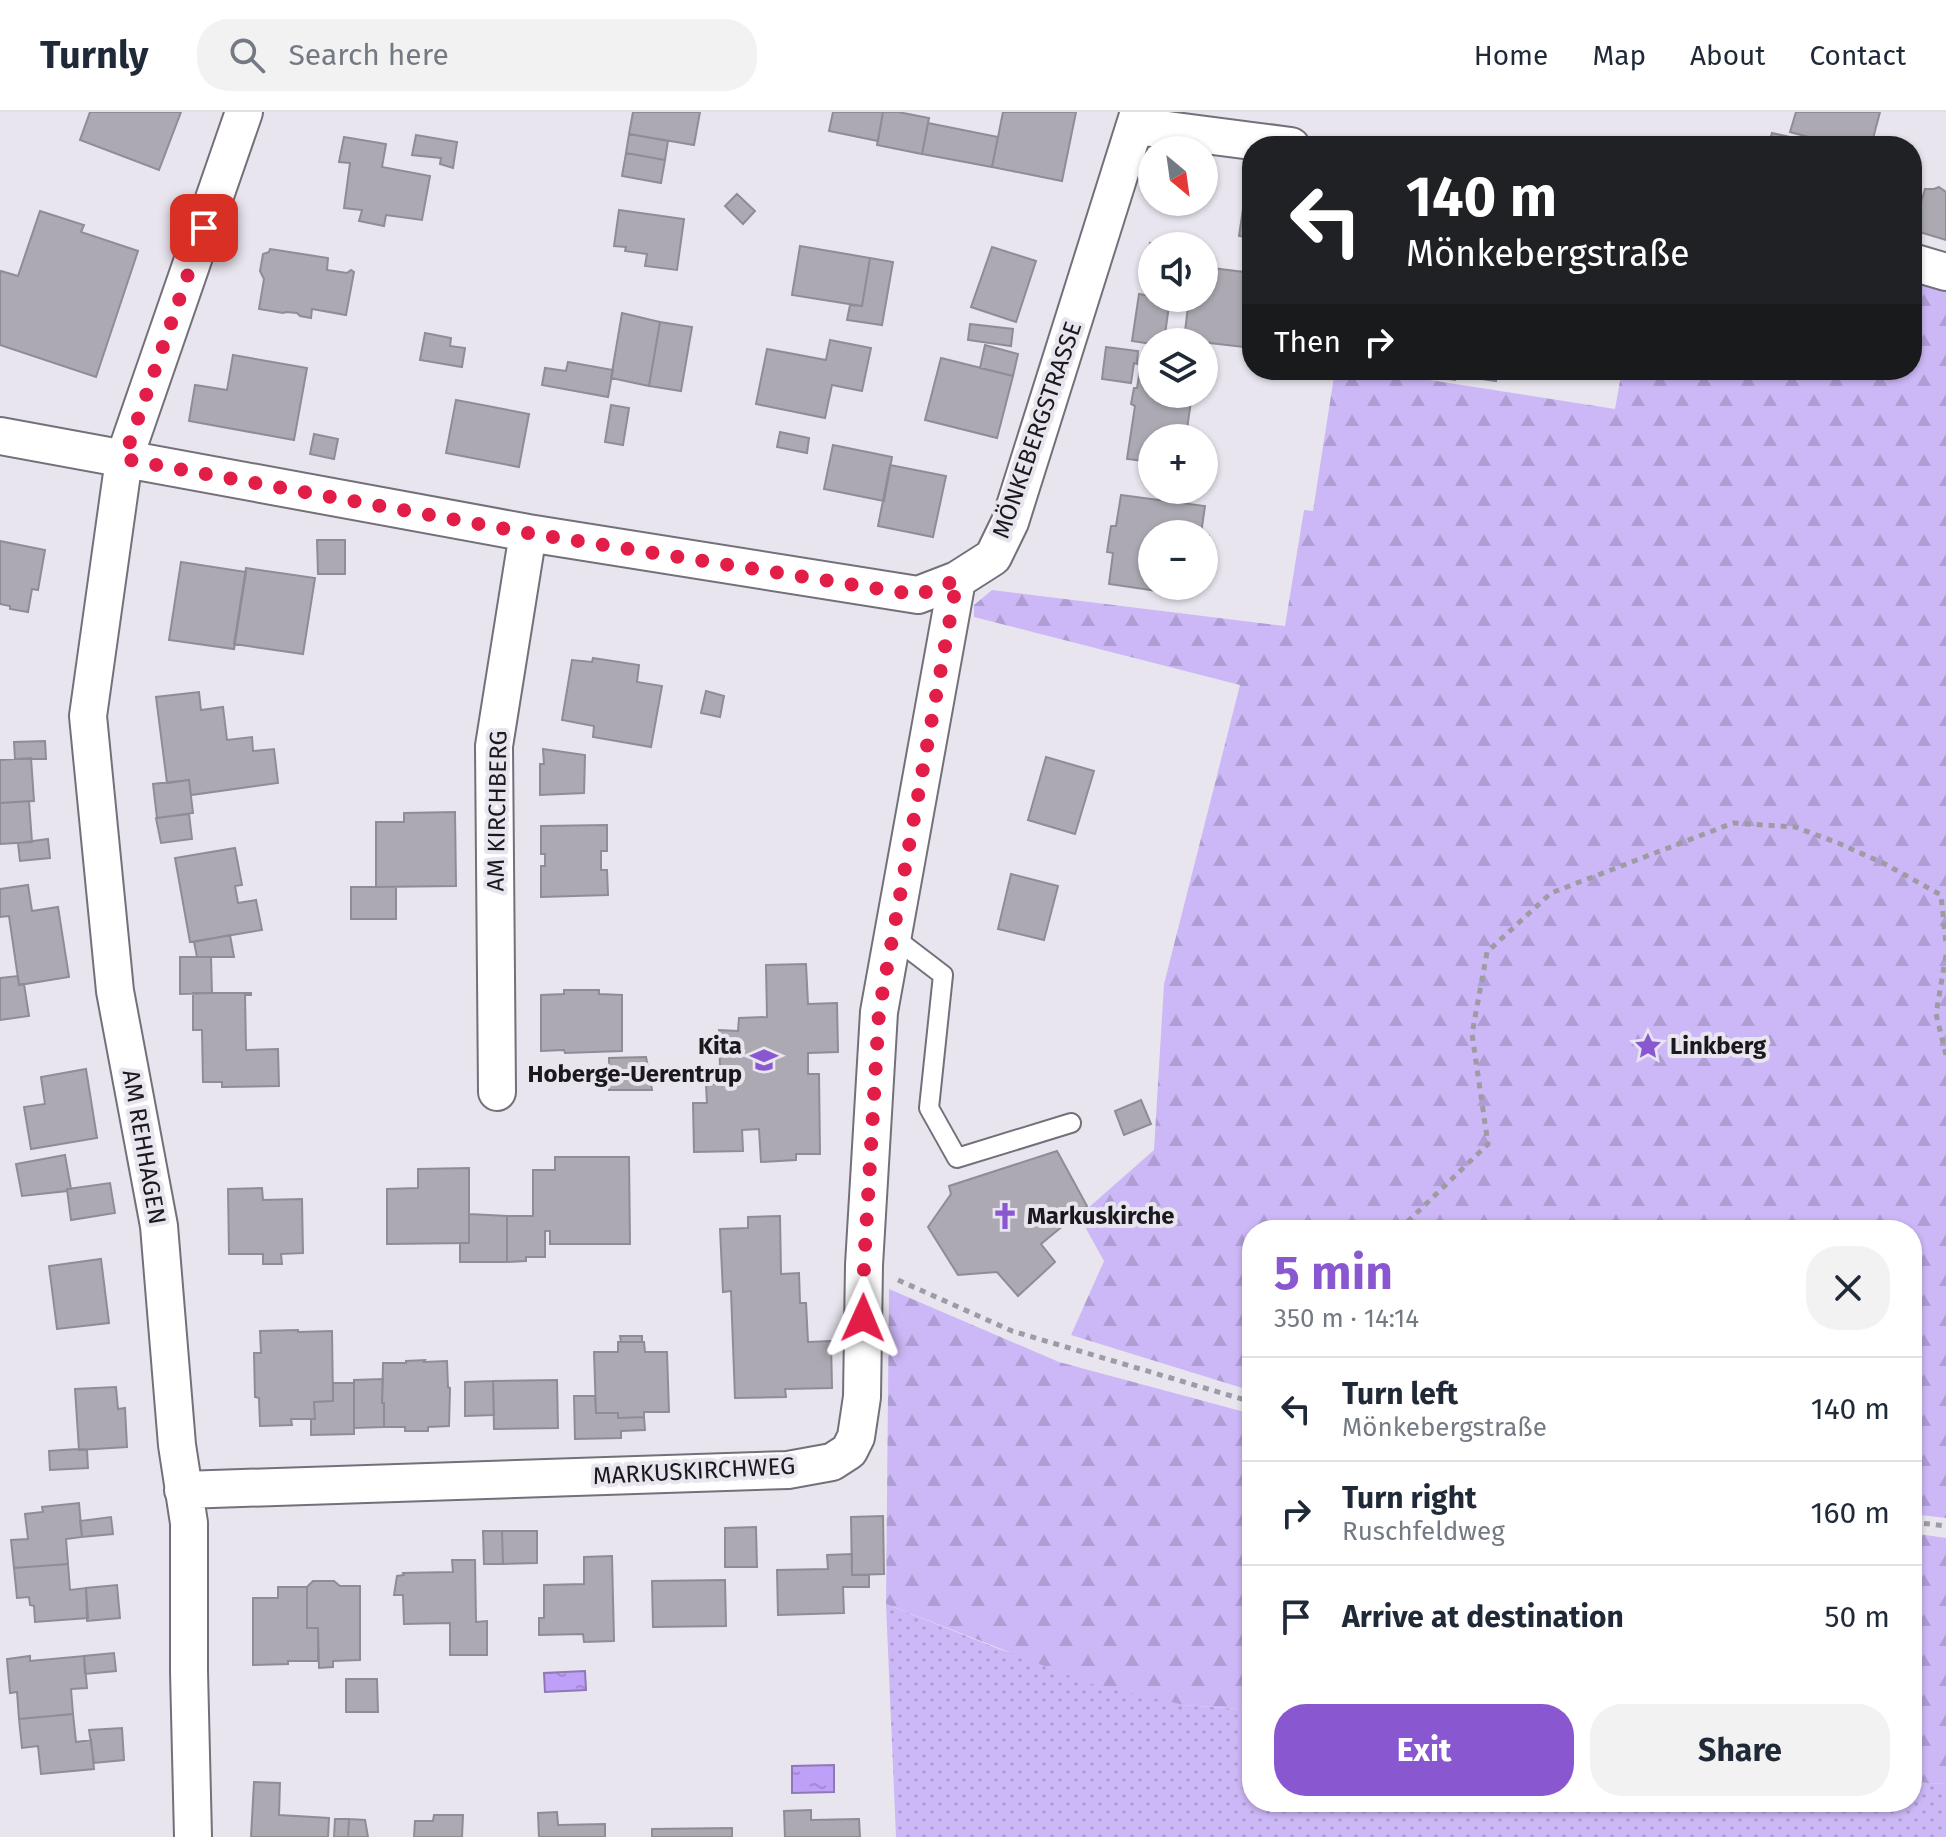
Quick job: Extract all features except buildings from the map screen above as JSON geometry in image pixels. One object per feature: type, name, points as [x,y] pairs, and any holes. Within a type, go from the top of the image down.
[{"type":"street","name":"AM REHHAGEN","points":[[193,1837],[189,1523],[177,1445],[159,1226],[115,991],[88,716],[124,459],[244,112]]},
{"type":"street","name":"MÖNKEBERGSTRASSE","points":[[0,436],[528,533],[918,595],[957,580],[993,557],[1010,522],[1137,119]]},
{"type":"street","points":[[1137,119],[1242,137]]},
{"type":"street","points":[[1922,265],[1946,272]]},
{"type":"street","name":"AM KIRCHBERG","points":[[497,1092],[494,746],[528,533]]},
{"type":"street","name":"MARKUSKIRCHWEG","points":[[183,1490],[788,1470],[832,1462],[849,1451],[856,1437],[862,1397],[864,1265],[879,1012],[957,580]]},
{"type":"lane","points":[[892,936],[943,975],[929,1108],[957,1158],[1071,1123]]},
{"type":"path","points":[[1409,1220],[1488,1144],[1472,1034],[1487,952],[1551,893],[1733,823],[1795,827],[1885,864],[1941,895],[1946,944]]},
{"type":"path","points":[[1946,955],[1936,1014],[1946,1055]]},
{"type":"path","points":[[864,1265],[1012,1331],[1242,1399]]},
{"type":"path","points":[[1922,1523],[1946,1526]]},
{"type":"green space","points":[[1922,281],[1946,287],[1946,1518],[1922,1515],[1922,1220],[1242,1220],[1242,1388],[1071,1335],[1104,1261],[1079,1216],[1154,1150],[1164,984],[1240,685],[974,617],[974,605],[992,590],[1285,626],[1304,510],[1313,511],[1333,380],[1429,380],[1615,409],[1620,380],[1922,380]]},
{"type":"green space","points":[[889,1289],[1059,1362],[1242,1411],[1242,1709],[1184,1705],[1088,1683],[886,1604]]},
{"type":"green space","points":[[1922,1534],[1946,1538],[1946,1784],[1922,1783]]},
{"type":"green space","points":[[886,1604],[999,1649],[1184,1705],[1242,1709],[1242,1812],[1922,1812],[1922,1783],[1946,1784],[1946,1837],[896,1837]]},
{"type":"water","points":[[585,1671],[586,1690],[545,1692],[544,1673]]},
{"type":"water","points":[[834,1765],[834,1792],[792,1793],[792,1766]]},
{"type":"place","name":"Linkberg","points":[[1648,1046]]},
{"type":"place","name":"Kita Hoberge-Uerentrup","points":[[764,1060]]},
{"type":"place","name":"Markuskirche","points":[[1005,1216]]},
{"type":"route","points":[[204,228],[124,459],[528,533],[918,595],[957,580],[879,1012],[863,1318]]}]
